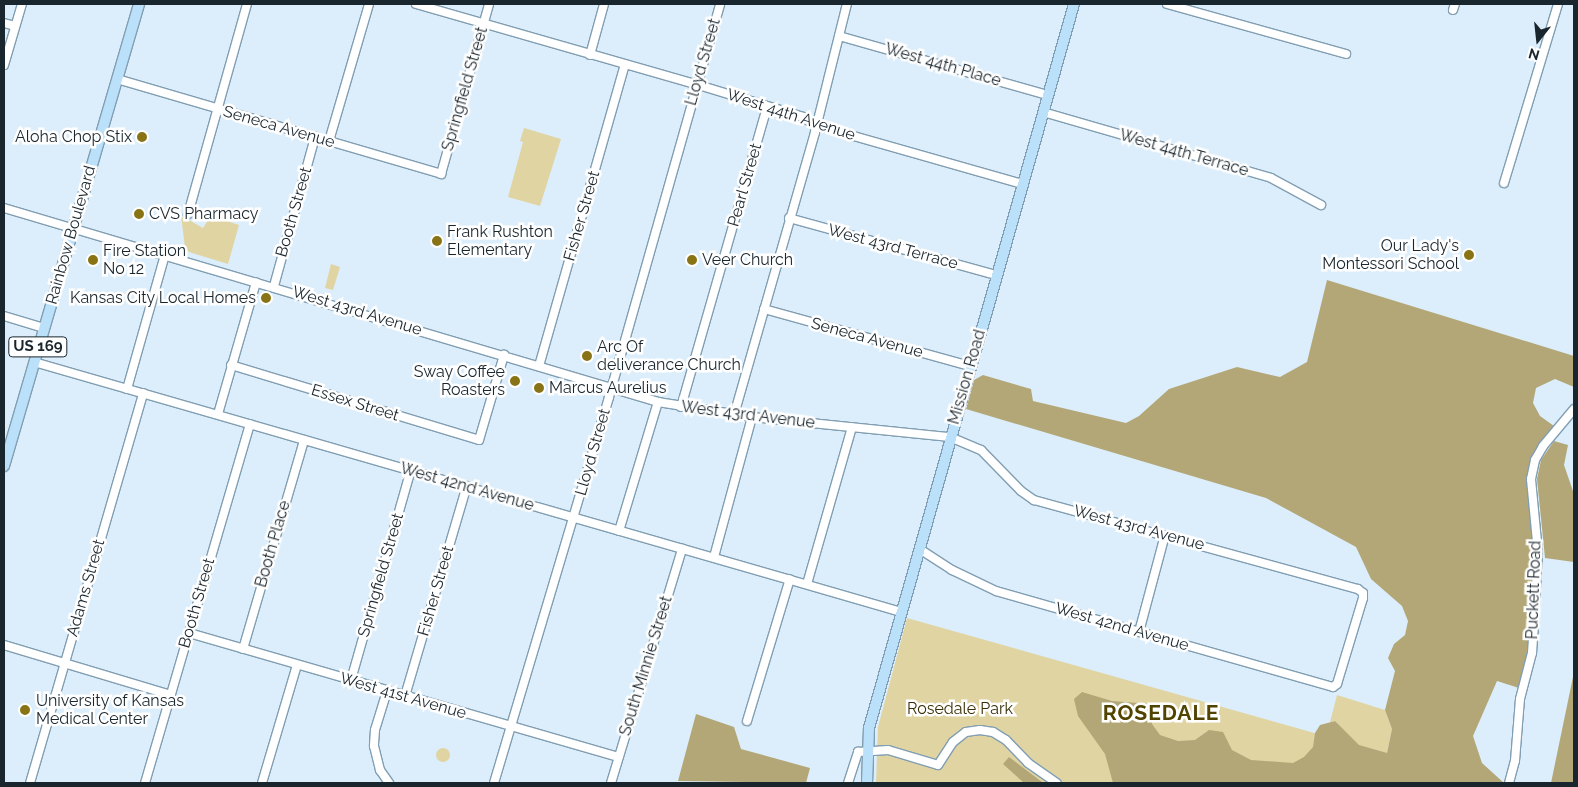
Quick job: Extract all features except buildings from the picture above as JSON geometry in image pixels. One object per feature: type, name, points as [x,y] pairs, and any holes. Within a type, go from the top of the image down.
[{"type":"main road","name":"Rainbow Boulevard","points":[[4,466],[138,4]]},
{"type":"main road","name":"Mission Road","points":[[867,783],[869,728],[1074,4]]},
{"type":"street","points":[[4,65],[22,4]]},
{"type":"street","points":[[188,214],[247,4]]},
{"type":"street","points":[[329,141],[370,4]]},
{"type":"street","name":"West 44th Avenue","points":[[416,4],[696,84],[803,117],[816,125],[1022,184]]},
{"type":"street","name":"Springfield Street","points":[[441,174],[489,4]]},
{"type":"street","points":[[590,55],[604,4]]},
{"type":"street","name":"Lloyd Street","points":[[494,783],[612,389],[696,84],[720,4]]},
{"type":"street","points":[[734,415],[816,125],[847,4]]},
{"type":"street","points":[[1167,4],[1346,54]]},
{"type":"street","points":[[1504,183],[1558,4]]},
{"type":"street","points":[[4,23],[15,26]]},
{"type":"street","name":"West 44th Place","points":[[839,36],[1048,94]]},
{"type":"street","name":"Fisher Street","points":[[539,366],[625,65]]},
{"type":"street","name":"Seneca Avenue","points":[[116,79],[441,174]]},
{"type":"street","name":"Pearl Street","points":[[681,407],[767,107]]},
{"type":"street","name":"West 44th Terrace","points":[[1043,112],[1271,178],[1321,205]]},
{"type":"street","name":"Booth Street","points":[[274,286],[315,137]]},
{"type":"street","name":"West 43rd Avenue","points":[[4,208],[274,286],[658,402],[734,415],[950,437],[981,450],[1020,492],[1034,500],[1165,535],[1363,593],[1337,684],[1333,687]]},
{"type":"street","name":"West 43rd Terrace","points":[[789,218],[996,275]]},
{"type":"street","points":[[127,389],[165,255]]},
{"type":"street","points":[[218,414],[256,282]]},
{"type":"street","name":"Seneca Avenue","points":[[764,310],[970,366]]},
{"type":"street","points":[[4,316],[44,328]]},
{"type":"street","name":"Essex Street","points":[[231,365],[479,440],[504,355]]},
{"type":"street","name":"West 42nd Avenue","points":[[34,362],[901,612]]},
{"type":"street","name":"Adams Street","points":[[30,783],[142,393]]},
{"type":"street","points":[[619,531],[658,402]]},
{"type":"street","name":"Puckett Road","points":[[1509,783],[1515,762],[1524,675],[1532,653],[1538,552],[1531,479],[1535,460],[1543,446],[1574,409]]},
{"type":"street","points":[[714,558],[752,417]]},
{"type":"street","name":"Booth Street","points":[[145,783],[250,424]]},
{"type":"street","points":[[806,584],[852,427]]},
{"type":"street","name":"Booth Place","points":[[243,649],[304,440]]},
{"type":"street","name":"Springfield Street","points":[[350,680],[411,470]]},
{"type":"street","name":"Fisher Street","points":[[405,696],[467,486]]},
{"type":"street","points":[[1139,632],[1165,535]]},
{"type":"street","name":"South Minnie Street","points":[[611,783],[682,549]]},
{"type":"street","name":"West 42nd Avenue","points":[[920,549],[952,570],[996,590],[1333,687]]},
{"type":"street","points":[[747,721],[790,579]]},
{"type":"street","name":"West 41st Avenue","points":[[188,633],[618,758]]},
{"type":"street","points":[[4,645],[171,695]]},
{"type":"street","points":[[262,783],[297,665]]},
{"type":"street","points":[[387,691],[375,730],[374,746],[380,770],[389,783]]},
{"type":"street","points":[[848,783],[855,755],[888,750],[938,765],[953,742],[966,732],[993,732],[1057,783]]},
{"type":"green space","points":[[524,128],[561,139],[540,206],[508,197],[523,142],[520,141]]},
{"type":"green space","points":[[199,212],[239,225],[228,264],[189,252],[185,248],[181,215],[185,221],[189,220],[203,228],[208,220]]},
{"type":"green space","points":[[331,264],[340,267],[333,290],[325,288]]},
{"type":"green space","name":"Rosedale Park","points":[[907,618],[1357,745],[1335,721],[1330,722],[1337,695],[1385,710],[1392,729],[1387,753],[1493,783],[876,783],[878,727]]},
{"type":"green space","points":[[440,748],[446,748],[450,755],[446,762],[440,762],[436,758],[436,752]]},
{"type":"shaded area","points":[[1327,280],[1574,356],[1574,387],[1555,379],[1536,388],[1533,403],[1540,416],[1554,426],[1537,450],[1532,523],[1535,560],[1532,605],[1528,651],[1519,688],[1497,681],[1473,736],[1482,763],[1504,783],[1113,783],[1105,754],[1078,716],[1074,699],[1082,692],[1112,701],[1151,704],[1152,724],[1160,735],[1178,741],[1195,740],[1209,730],[1223,732],[1232,750],[1251,760],[1293,763],[1304,757],[1313,747],[1315,733],[1320,725],[1335,721],[1359,745],[1387,753],[1392,729],[1385,710],[1395,671],[1388,658],[1394,644],[1405,635],[1408,621],[1402,606],[1371,579],[1356,547],[1266,498],[966,409],[974,380],[983,375],[1031,389],[1033,401],[1126,423],[1139,416],[1169,389],[1237,367],[1280,377],[1307,362]]},
{"type":"shaded area","points":[[1554,441],[1568,445],[1564,465],[1574,494],[1574,562],[1545,558],[1537,479],[1541,460]]},
{"type":"shaded area","points":[[1574,672],[1574,783],[1551,783]]},
{"type":"shaded area","points":[[696,714],[734,727],[741,749],[810,768],[806,783],[678,781]]},
{"type":"shaded area","points":[[1009,757],[1044,783],[1024,783],[1003,764]]},
{"type":"place","name":"Aloha Chop Stix","points":[[142,137]]},
{"type":"place","name":"CVS Pharmacy","points":[[139,214]]},
{"type":"place","name":"Frank Rushton Elementary","points":[[437,241]]},
{"type":"place","name":"Our Lady's Montessori School","points":[[1469,255]]},
{"type":"place","name":"Fire Station No 12","points":[[93,260]]},
{"type":"place","name":"Veer Church","points":[[692,260]]},
{"type":"place","name":"Kansas City Local Homes","points":[[266,298]]},
{"type":"place","name":"Arc Of deliverance Church","points":[[587,356]]},
{"type":"place","name":"Sway Coffee Roasters","points":[[515,381]]},
{"type":"place","name":"Marcus Aurelius","points":[[539,388]]},
{"type":"place","name":"University of Kansas Medical Center","points":[[25,710]]},
{"type":"district","name":"ROSEDALE","points":[[1161,713]]}]
